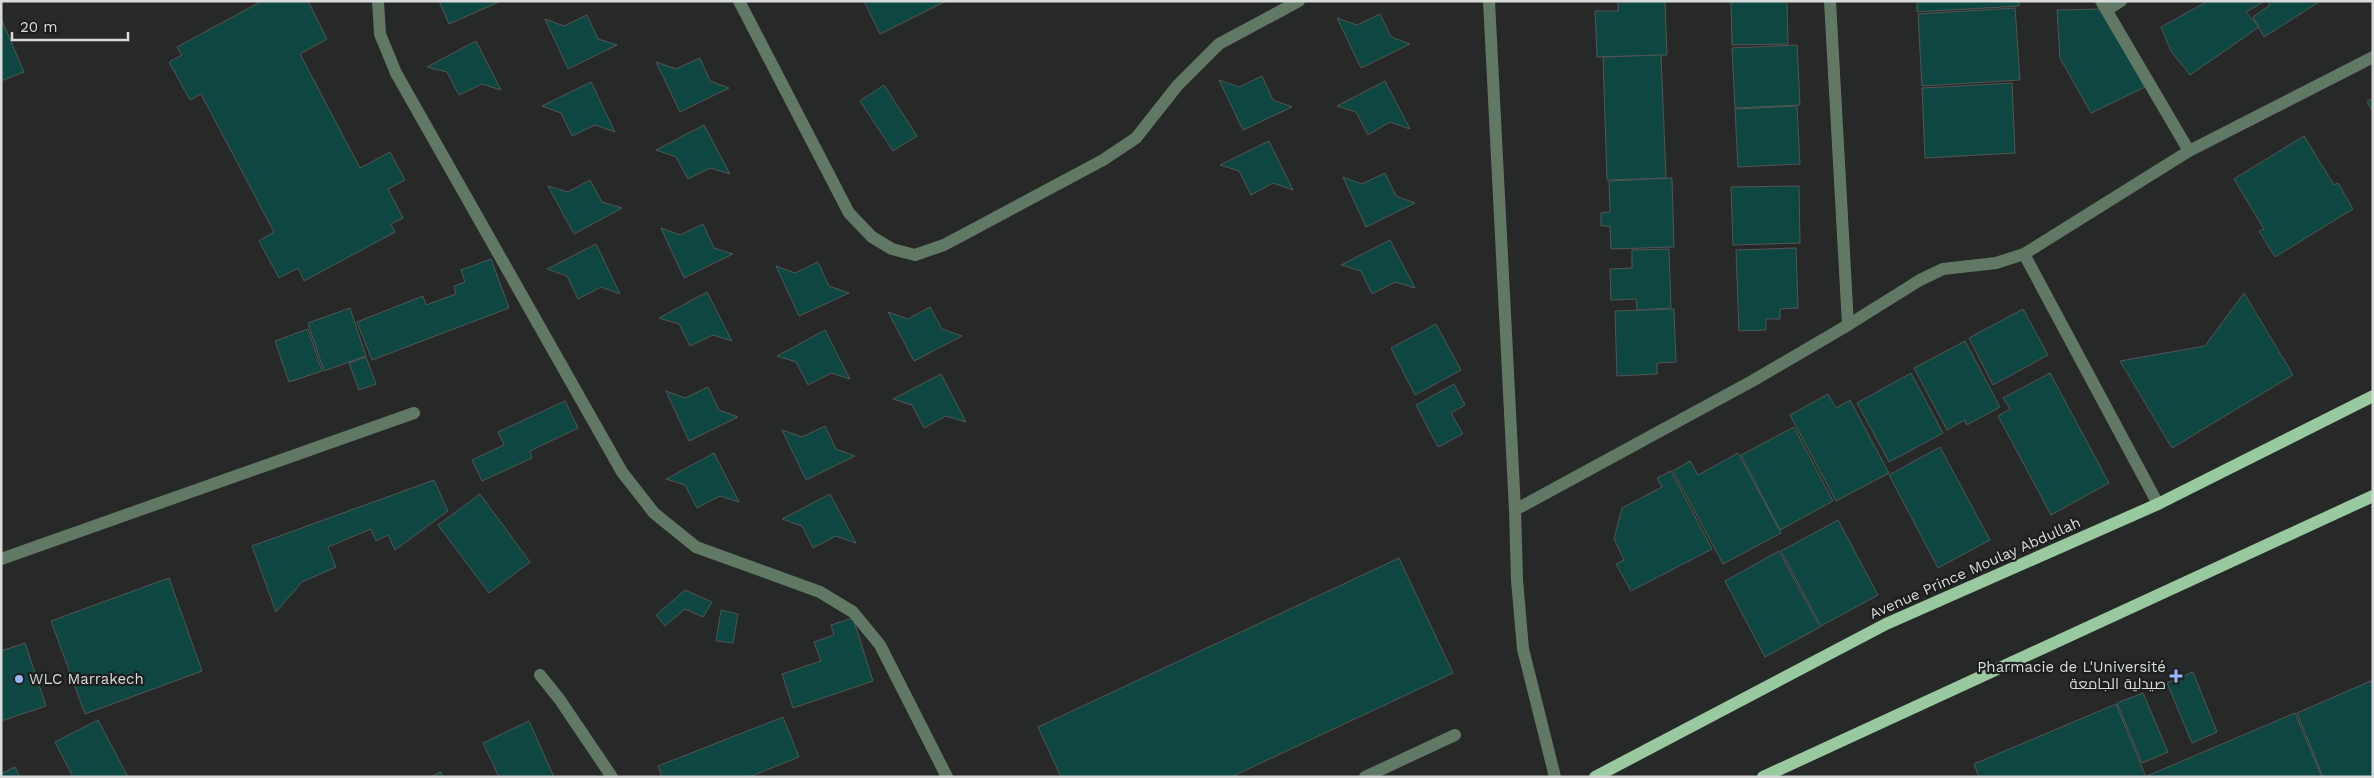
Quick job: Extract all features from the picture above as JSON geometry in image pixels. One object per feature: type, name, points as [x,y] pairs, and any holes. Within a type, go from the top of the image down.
[{"type":"main road","name":"Avenue Prince Moulay Abdullah","points":[[1595,777],[1886,624],[2158,504],[2373,396]]},
{"type":"main road","points":[[1763,777],[2373,496]]},
{"type":"street","points":[[378,1],[380,34],[396,73],[622,472],[654,513],[696,546],[820,592],[853,612],[880,645],[947,777]]},
{"type":"street","points":[[739,1],[849,213],[878,241],[892,249],[915,255],[944,245],[1103,160],[1136,138],[1178,86],[1219,44],[1299,1]]},
{"type":"street","points":[[1489,1],[1517,580],[1523,649],[1555,777]]},
{"type":"street","points":[[1830,1],[1846,253],[1848,325]]},
{"type":"street","points":[[2121,1],[2104,5],[2189,151]]},
{"type":"street","points":[[1515,510],[1754,380],[1920,280],[1943,269],[1996,264],[2024,254],[2189,151],[2373,57]]},
{"type":"street","points":[[2024,254],[2158,504]]},
{"type":"street","points":[[1,559],[414,413]]},
{"type":"street","points":[[540,675],[560,700],[612,777]]},
{"type":"street","points":[[1364,777],[1455,735]]},
{"type":"building","points":[[262,1],[308,1],[327,39],[300,54],[360,168],[390,152],[405,180],[388,189],[403,218],[391,224],[395,232],[304,281],[298,268],[279,278],[259,241],[274,232],[201,94],[190,100],[169,62],[182,55],[177,47]]},
{"type":"building","points":[[439,1],[496,1],[499,2],[449,24]]},
{"type":"building","points":[[864,1],[946,1],[880,34]]},
{"type":"building","points":[[1618,1],[1665,1],[1667,55],[1597,57],[1595,11],[1618,11]]},
{"type":"building","points":[[1731,1],[1787,1],[1788,44],[1732,45]]},
{"type":"building","points":[[1917,1],[2019,1],[2019,6],[1917,12]]},
{"type":"building","points":[[2208,1],[2265,1],[2246,12],[2259,27],[2190,75],[2171,51],[2161,27]]},
{"type":"building","points":[[2268,1],[2319,2],[2264,37],[2253,17],[2270,5]]},
{"type":"building","points":[[2015,8],[2020,80],[1922,86],[1918,14]]},
{"type":"building","points":[[2102,9],[2145,87],[2091,113],[2060,58],[2057,10]]},
{"type":"building","points":[[1380,14],[1391,37],[1410,44],[1361,68],[1337,18],[1357,25]]},
{"type":"building","points":[[587,15],[598,39],[617,45],[568,69],[545,19],[564,26]]},
{"type":"building","points":[[1,18],[24,72],[1,81]]},
{"type":"building","points":[[476,41],[501,90],[482,84],[459,95],[447,72],[427,67]]},
{"type":"building","points":[[1797,45],[1800,105],[1735,108],[1732,48]]},
{"type":"building","points":[[1661,55],[1666,178],[1607,180],[1603,57]]},
{"type":"building","points":[[700,58],[710,81],[729,88],[680,112],[656,62],[676,69]]},
{"type":"building","points":[[1262,76],[1273,100],[1292,107],[1243,130],[1219,80],[1239,87]]},
{"type":"building","points":[[1385,81],[1410,129],[1390,122],[1368,135],[1356,112],[1337,106]]},
{"type":"building","points":[[591,82],[615,132],[595,125],[572,136],[561,113],[542,106]]},
{"type":"building","points":[[2012,83],[2015,153],[1925,158],[1922,88]]},
{"type":"building","points":[[884,85],[917,136],[893,151],[860,101]]},
{"type":"building","points":[[2373,98],[2373,111],[2367,102]]},
{"type":"building","points":[[1797,106],[1800,164],[1738,167],[1735,109]]},
{"type":"building","points":[[704,125],[730,174],[710,168],[688,179],[676,157],[656,150]]},
{"type":"building","points":[[2304,136],[2334,185],[2338,183],[2353,209],[2275,257],[2259,231],[2264,229],[2234,179]]},
{"type":"building","points":[[1269,141],[1293,190],[1273,183],[1251,195],[1239,171],[1220,165]]},
{"type":"building","points":[[1385,173],[1396,196],[1415,203],[1366,227],[1343,177],[1362,184]]},
{"type":"building","points":[[1672,178],[1674,247],[1611,249],[1610,226],[1601,226],[1601,213],[1610,212],[1609,181]]},
{"type":"building","points":[[590,180],[602,202],[622,208],[574,234],[548,186],[568,192]]},
{"type":"building","points":[[1799,186],[1800,243],[1733,245],[1731,187]]},
{"type":"building","points":[[703,224],[714,248],[733,254],[684,278],[661,228],[680,235]]},
{"type":"building","points":[[1390,240],[1415,288],[1395,282],[1372,294],[1361,271],[1341,265]]},
{"type":"building","points":[[596,244],[620,294],[601,287],[578,299],[567,276],[547,269]]},
{"type":"building","points":[[1796,248],[1798,308],[1780,309],[1780,319],[1766,319],[1766,330],[1739,331],[1736,250]]},
{"type":"building","points":[[1669,249],[1671,308],[1637,310],[1636,299],[1611,300],[1610,269],[1632,268],[1632,250]]},
{"type":"building","points":[[491,259],[509,308],[372,360],[357,322],[423,296],[426,305],[456,294],[454,286],[465,282],[461,270]]},
{"type":"building","points":[[818,262],[829,286],[849,293],[799,316],[776,266],[795,273]]},
{"type":"building","points":[[707,292],[732,341],[713,335],[690,346],[679,324],[659,318]]},
{"type":"building","points":[[2244,293],[2293,375],[2172,448],[2120,361],[2205,346]]},
{"type":"building","points":[[930,307],[942,329],[962,336],[914,361],[888,312],[908,319]]},
{"type":"building","points":[[350,308],[366,356],[324,371],[308,323]]},
{"type":"building","points":[[1674,309],[1676,362],[1657,363],[1657,374],[1617,376],[1615,311]]},
{"type":"building","points":[[2023,309],[2048,355],[1993,385],[1969,338]]},
{"type":"building","points":[[1436,324],[1461,370],[1415,395],[1391,348]]},
{"type":"building","points":[[308,329],[322,371],[289,382],[275,341]]},
{"type":"building","points":[[825,330],[850,379],[831,373],[808,385],[796,362],[777,356]]},
{"type":"building","points":[[1965,341],[2000,407],[1967,425],[1965,420],[1947,430],[1914,368]]},
{"type":"building","points":[[366,357],[376,384],[359,390],[349,363]]},
{"type":"building","points":[[1911,373],[1943,433],[1889,462],[1857,403]]},
{"type":"building","points":[[2050,373],[2109,483],[2051,515],[1998,416],[2010,409],[2003,398]]},
{"type":"building","points":[[941,374],[966,422],[946,416],[924,428],[912,405],[893,399]]},
{"type":"building","points":[[1454,384],[1465,405],[1451,413],[1463,434],[1438,447],[1416,405]]},
{"type":"building","points":[[708,387],[719,410],[738,417],[689,441],[666,391],[685,398]]},
{"type":"building","points":[[1828,394],[1836,408],[1850,400],[1889,473],[1836,501],[1790,415]]},
{"type":"building","points":[[565,401],[578,428],[530,451],[532,458],[482,481],[472,460],[504,445],[498,432]]},
{"type":"building","points":[[825,426],[836,449],[855,456],[806,480],[782,430],[802,437]]},
{"type":"building","points":[[1794,427],[1833,501],[1780,530],[1741,455]]},
{"type":"building","points":[[1940,447],[1990,540],[1938,568],[1889,475]]},
{"type":"building","points":[[714,453],[739,502],[720,496],[697,508],[685,485],[666,479]]},
{"type":"building","points":[[1738,453],[1781,533],[1723,564],[1673,471],[1690,461],[1698,475]]},
{"type":"building","points":[[1671,471],[1712,549],[1631,591],[1616,564],[1624,560],[1614,539],[1622,508],[1662,487],[1657,478]]},
{"type":"building","points":[[434,480],[448,511],[395,550],[388,535],[376,541],[371,529],[328,547],[336,567],[302,582],[276,612],[252,546]]},
{"type":"building","points":[[480,494],[530,562],[489,593],[438,525]]},
{"type":"building","points":[[830,494],[856,543],[836,536],[813,548],[802,526],[782,519]]},
{"type":"building","points":[[1838,520],[1878,595],[1821,626],[1781,551]]},
{"type":"building","points":[[1779,551],[1820,627],[1765,657],[1725,581]]},
{"type":"building","points":[[1399,558],[1453,673],[1231,777],[1061,777],[1038,727]]},
{"type":"building","points":[[169,578],[202,671],[85,714],[51,621]]},
{"type":"building","points":[[685,590],[712,602],[703,617],[685,609],[665,626],[656,615]]},
{"type":"building","points":[[721,610],[738,614],[733,643],[716,641]]},
{"type":"building","points":[[853,618],[873,681],[793,708],[782,674],[821,661],[814,642],[834,635],[831,625]]},
{"type":"building","name":"WLC Marrakech","points":[[25,643],[46,706],[1,721],[1,651]]},
{"type":"building","points":[[2193,672],[2217,732],[2192,743],[2167,683]]},
{"type":"building","points":[[2373,680],[2373,777],[2323,777],[2297,713]]},
{"type":"building","points":[[2143,693],[2168,752],[2142,763],[2117,703]]},
{"type":"building","points":[[2116,704],[2146,777],[1979,777],[1974,764]]},
{"type":"building","points":[[2295,713],[2322,777],[2147,777],[2147,776]]},
{"type":"building","points":[[783,717],[799,757],[749,777],[662,777],[658,766]]},
{"type":"building","points":[[98,720],[128,777],[73,777],[55,742]]},
{"type":"building","points":[[529,721],[554,777],[499,777],[483,743]]},
{"type":"building","points":[[15,767],[20,777],[1,777],[1,774]]},
{"type":"building","points":[[441,772],[443,777],[430,777]]},
{"type":"place","name":"Pharmacie de L'Université صيدلية الجامعة","points":[[2176,676]]},
{"type":"place","name":"WLC Marrakech","points":[[19,679]]}]
